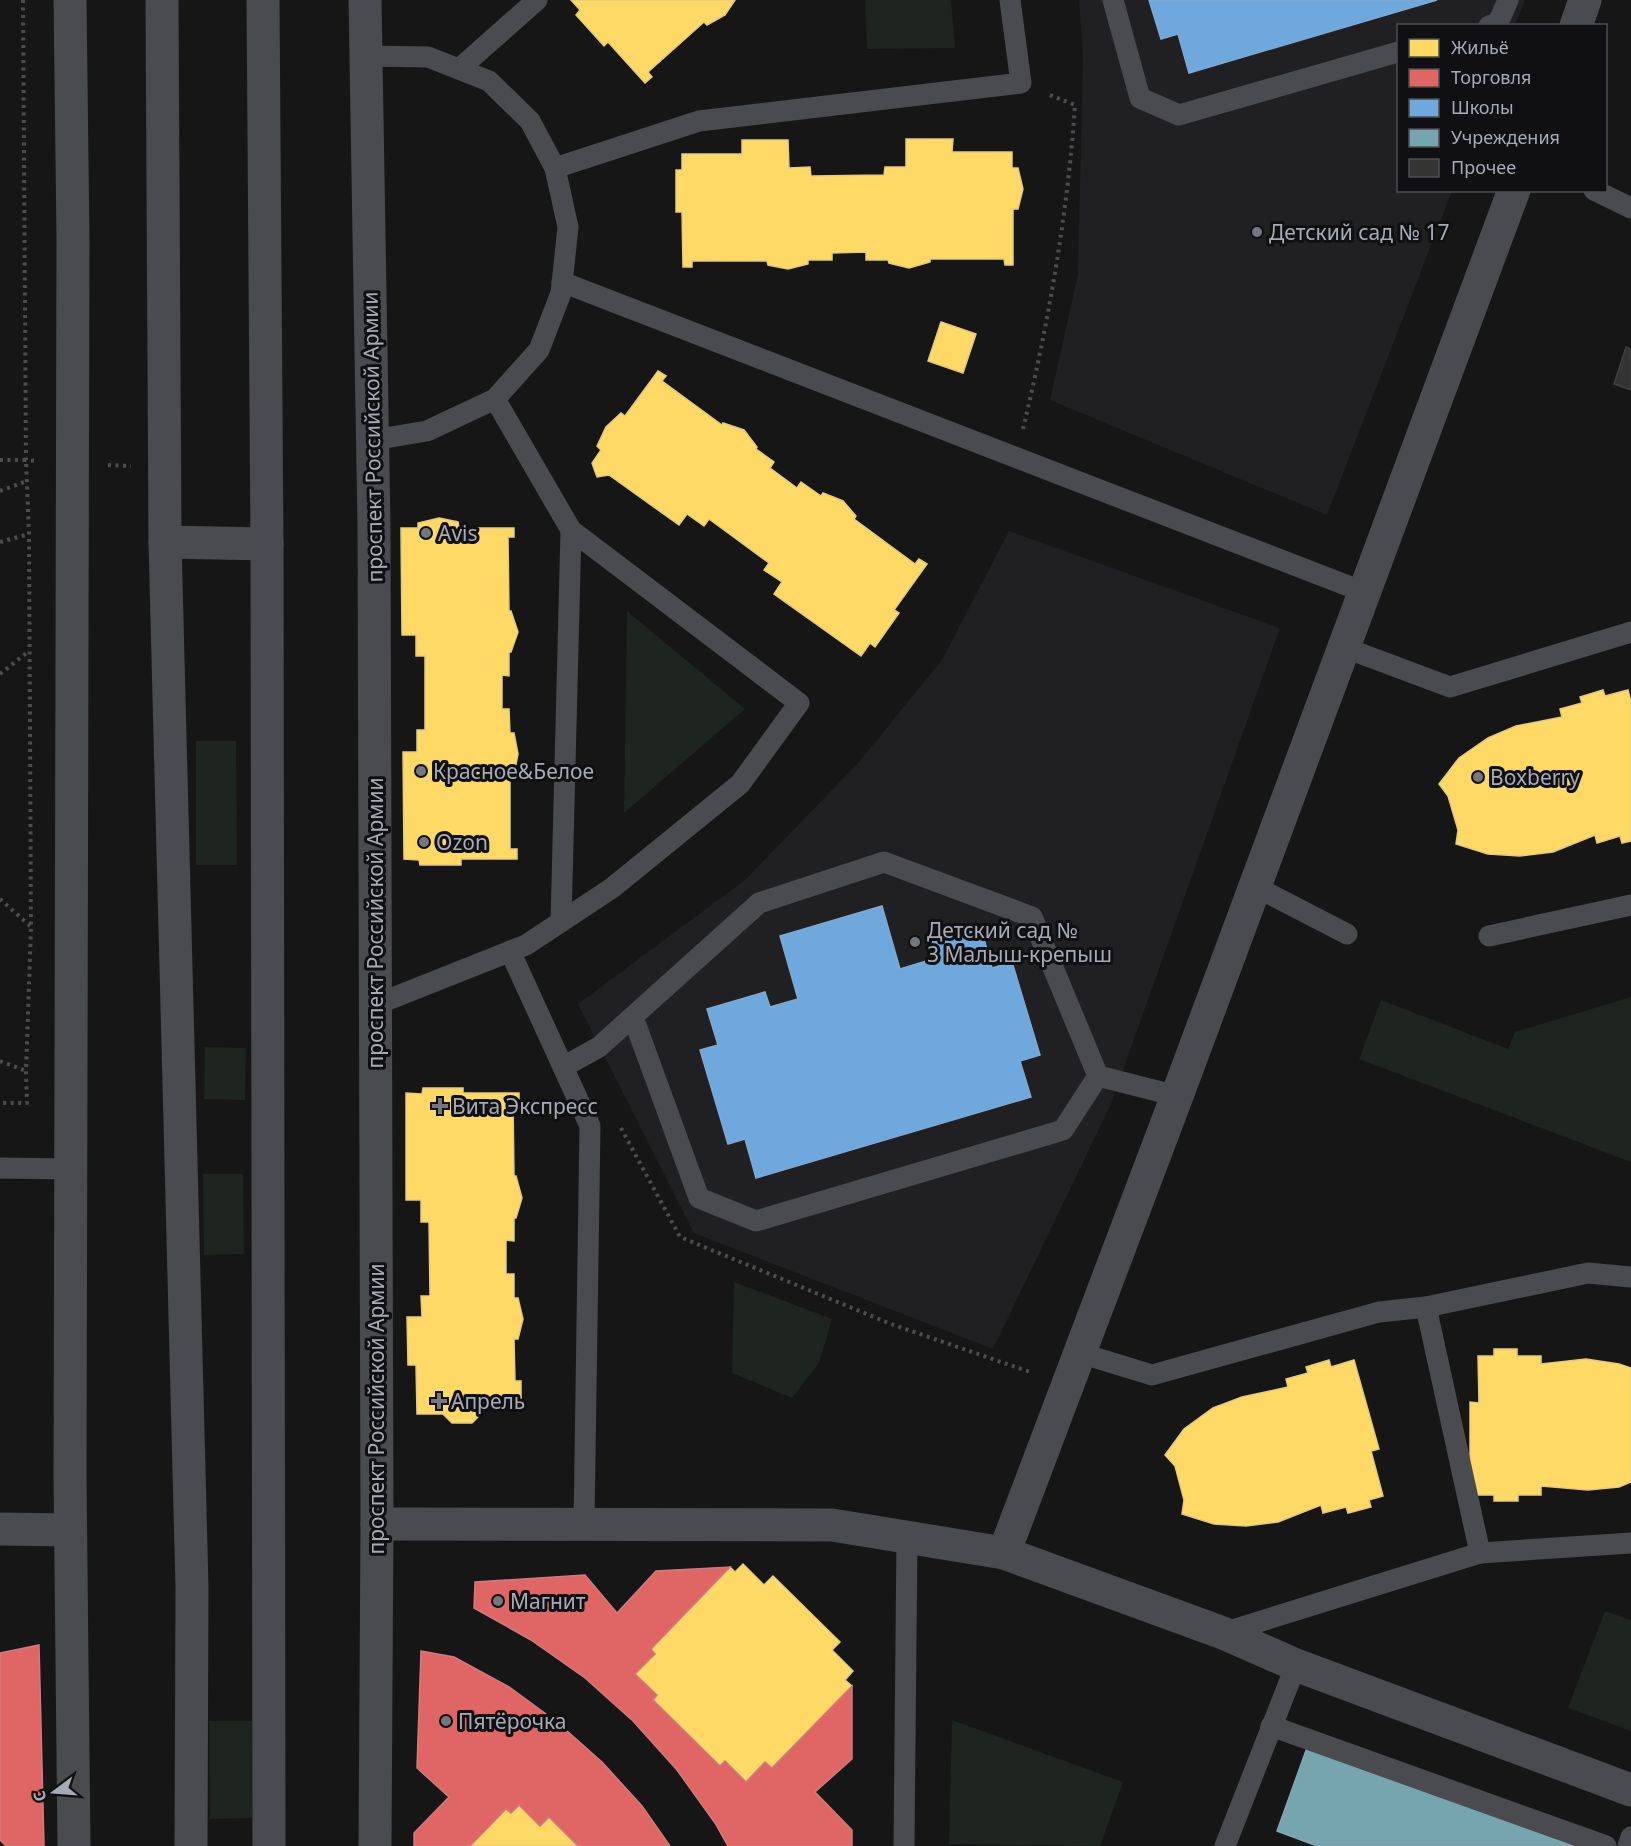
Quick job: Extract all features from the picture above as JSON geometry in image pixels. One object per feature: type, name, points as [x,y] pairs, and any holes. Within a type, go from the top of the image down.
[{"type":"street","points":[[70,0],[73,251],[70,1530],[74,1846]]},
{"type":"street","points":[[162,0],[165,542],[192,1587],[191,1846]]},
{"type":"street","points":[[263,0],[267,544],[269,1846]]},
{"type":"street","name":"проспект Российской Армии","points":[[365,0],[373,440],[377,1524],[375,1846]]},
{"type":"street","points":[[1577,24],[1585,0]]},
{"type":"street","points":[[1004,1553],[1177,1096],[1513,192]]},
{"type":"street","points":[[165,542],[267,544]]},
{"type":"street","points":[[377,1524],[832,1524],[1004,1553],[1222,1633],[1296,1665],[1631,1790]]},
{"type":"street","points":[[0,1529],[70,1530]]},
{"type":"lane","points":[[459,69],[537,0]]},
{"type":"lane","points":[[555,168],[699,121],[1021,83],[1010,0]]},
{"type":"lane","points":[[1113,0],[1140,98],[1179,115],[1397,52]]},
{"type":"lane","points":[[1495,24],[1498,23],[1508,0]]},
{"type":"lane","points":[[365,56],[428,57],[489,81],[530,121],[555,168],[568,227],[561,293],[539,350],[495,399],[427,431],[373,440]]},
{"type":"lane","points":[[1598,192],[1631,208]]},
{"type":"lane","points":[[562,282],[1364,592]]},
{"type":"lane","points":[[375,1005],[526,945],[612,888],[740,784],[799,703],[571,530],[495,399]]},
{"type":"lane","points":[[561,922],[571,530]]},
{"type":"lane","points":[[1343,647],[1450,687],[1631,632]]},
{"type":"lane","points":[[563,1067],[599,1047],[759,903],[884,862],[1032,917],[1098,1076]]},
{"type":"lane","points":[[1254,886],[1347,934]]},
{"type":"lane","points":[[1489,936],[1631,905]]},
{"type":"lane","points":[[510,951],[590,1126],[584,1523]]},
{"type":"lane","points":[[633,1017],[699,1198],[756,1221],[1063,1130],[1098,1076]]},
{"type":"lane","points":[[1098,1076],[1177,1096]]},
{"type":"lane","points":[[0,1168],[70,1169]]},
{"type":"lane","points":[[1080,1353],[1152,1375],[1379,1312],[1426,1307],[1588,1273],[1631,1277]]},
{"type":"lane","points":[[1426,1307],[1480,1552]]},
{"type":"lane","points":[[904,1846],[907,1537]]},
{"type":"lane","points":[[1222,1633],[1480,1552],[1631,1543]]},
{"type":"lane","points":[[1225,1846],[1296,1665]]},
{"type":"lane","points":[[1271,1726],[1606,1846]]},
{"type":"lane","points":[[1628,1846],[1631,1836]]},
{"type":"path","points":[[1021,83],[1075,105],[1071,162],[1040,358],[1021,438],[1022,459]]},
{"type":"path","points":[[0,460],[26,460],[29,534],[31,927],[27,1103],[0,1103]]},
{"type":"path","points":[[0,491],[27,481]]},
{"type":"path","points":[[0,542],[29,534]]},
{"type":"path","points":[[0,674],[29,651]]},
{"type":"path","points":[[0,899],[31,927]]},
{"type":"path","points":[[0,1061],[26,1071]]},
{"type":"path","points":[[585,1113],[607,1102],[680,1237],[891,1324],[1068,1385]]},
{"type":"shaded area","points":[[865,0],[951,0],[955,48],[867,49]]},
{"type":"shaded area","name":"Детский сад № 17","points":[[1079,0],[1525,0],[1515,24],[1397,24],[1397,192],[1452,192],[1327,515],[1050,400],[1078,274],[1083,58]]},
{"type":"shaded area","name":"Детский сад № 3 Малыш-крепыш","points":[[1009,531],[1280,628],[1111,1104],[993,1349],[694,1233],[578,1004],[745,880],[858,763],[942,660]]},
{"type":"shaded area","points":[[627,611],[745,709],[624,813]]},
{"type":"shaded area","points":[[196,741],[236,741],[237,865],[196,865]]},
{"type":"shaded area","points":[[1631,997],[1631,1162],[1359,1059],[1381,1000],[1508,1049],[1515,1032]]},
{"type":"shaded area","points":[[205,1047],[246,1048],[245,1100],[204,1099]]},
{"type":"shaded area","points":[[203,1174],[243,1174],[244,1254],[204,1255]]},
{"type":"shaded area","points":[[734,1282],[832,1319],[819,1363],[792,1398],[732,1373]]},
{"type":"shaded area","points":[[1605,1611],[1631,1620],[1631,1731],[1568,1708]]},
{"type":"shaded area","points":[[952,1720],[1123,1782],[1100,1846],[949,1844]]},
{"type":"shaded area","points":[[209,1721],[252,1721],[252,1818],[210,1819]]},
{"type":"building: Жильё","points":[[571,0],[735,0],[725,15],[707,25],[704,22],[648,72],[652,77],[645,83],[608,42],[604,46],[576,15],[580,10]]},
{"type":"building: Жильё","points":[[906,139],[953,139],[952,152],[1012,152],[1012,168],[1018,168],[1023,189],[1018,209],[1013,209],[1013,265],[1005,265],[1004,259],[930,259],[930,262],[909,268],[889,263],[888,260],[866,260],[866,252],[832,253],[832,260],[808,260],[808,264],[788,269],[768,265],[767,261],[692,261],[692,267],[683,267],[682,212],[676,212],[676,170],[682,170],[682,154],[742,154],[742,140],[788,140],[789,168],[810,167],[811,176],[884,175],[885,167],[906,167]]},
{"type":"building: Жильё","points":[[941,322],[976,334],[963,373],[928,361]]},
{"type":"building: Жильё","points":[[658,371],[666,376],[662,381],[722,425],[723,423],[744,430],[757,447],[756,449],[774,462],[770,468],[797,488],[801,482],[821,496],[823,493],[843,501],[856,516],[854,519],[915,564],[919,559],[927,564],[894,610],[899,613],[875,647],[870,643],[861,656],[774,594],[782,582],[764,570],[769,563],[709,519],[704,526],[687,514],[679,525],[609,475],[597,477],[592,463],[601,450],[597,446],[606,427],[621,413],[625,416]]},
{"type":"building: Жильё","points":[[439,518],[458,522],[459,528],[514,528],[514,537],[508,537],[509,611],[511,611],[518,632],[511,652],[509,652],[509,676],[502,675],[502,709],[509,709],[510,733],[514,733],[518,754],[514,774],[510,774],[510,849],[517,849],[517,859],[461,859],[461,865],[420,865],[419,860],[404,859],[403,752],[417,752],[417,730],[425,730],[425,656],[416,656],[416,635],[402,635],[401,528],[418,528],[418,523]]},
{"type":"building: Жильё","points":[[1603,690],[1605,696],[1628,690],[1631,702],[1631,841],[1622,843],[1620,836],[1597,843],[1595,835],[1553,852],[1520,856],[1488,854],[1456,844],[1458,830],[1448,796],[1439,784],[1459,758],[1488,738],[1516,726],[1562,717],[1560,709],[1582,703],[1580,697]]},
{"type":"building: Жильё","points":[[423,1088],[463,1088],[463,1093],[519,1093],[519,1102],[513,1102],[514,1176],[516,1176],[522,1198],[516,1218],[514,1218],[514,1241],[506,1240],[506,1274],[514,1274],[514,1298],[518,1298],[523,1319],[518,1339],[514,1339],[515,1381],[521,1381],[521,1404],[515,1404],[515,1407],[481,1407],[481,1414],[472,1423],[452,1423],[443,1414],[417,1414],[416,1365],[408,1365],[407,1317],[422,1317],[421,1296],[430,1296],[429,1222],[421,1222],[421,1200],[406,1200],[406,1093],[422,1094]]},
{"type":"building: Жильё","points":[[1494,1349],[1517,1349],[1517,1356],[1541,1356],[1541,1364],[1586,1359],[1631,1368],[1631,1482],[1619,1487],[1588,1490],[1541,1486],[1541,1495],[1518,1495],[1518,1501],[1494,1501],[1494,1495],[1470,1495],[1470,1402],[1479,1403],[1478,1356],[1494,1356]]},
{"type":"building: Жильё","points":[[1329,1360],[1331,1367],[1354,1360],[1379,1449],[1371,1451],[1383,1496],[1369,1500],[1371,1507],[1348,1513],[1346,1507],[1323,1513],[1321,1505],[1278,1522],[1246,1526],[1214,1524],[1182,1514],[1184,1500],[1175,1466],[1165,1455],[1184,1429],[1213,1408],[1242,1397],[1288,1387],[1286,1379],[1308,1373],[1306,1367]]},
{"type":"building: Жильё","points":[[743,1564],[764,1585],[773,1576],[840,1642],[832,1650],[853,1671],[845,1680],[852,1686],[772,1768],[765,1762],[746,1782],[725,1761],[720,1766],[653,1700],[657,1695],[635,1674],[655,1654],[651,1649],[730,1567],[735,1572]]},
{"type":"building: Жильё","points":[[519,1805],[540,1826],[549,1817],[578,1846],[470,1846],[506,1809],[511,1813]]},
{"type":"building: Торговля","points":[[730,1567],[651,1649],[655,1654],[635,1674],[657,1695],[653,1700],[720,1766],[725,1761],[746,1782],[765,1762],[772,1768],[852,1686],[852,1759],[815,1792],[852,1830],[852,1846],[728,1846],[715,1823],[677,1770],[633,1721],[585,1678],[531,1640],[474,1608],[475,1582],[585,1575],[617,1613],[656,1571]]},
{"type":"building: Торговля","points":[[39,1645],[44,1846],[6,1846],[0,1840],[0,1653]]},
{"type":"building: Торговля","points":[[421,1651],[454,1657],[509,1687],[557,1722],[602,1762],[642,1806],[670,1846],[578,1846],[549,1817],[540,1826],[519,1805],[511,1813],[506,1809],[470,1846],[414,1846],[414,1833],[449,1797],[417,1768]]},
{"type":"building: Школы","points":[[1149,0],[1437,0],[1189,73],[1178,34],[1161,39]]},
{"type":"building: Школы","points":[[882,906],[900,969],[933,959],[928,943],[981,928],[992,968],[1012,962],[1040,1055],[1020,1061],[1031,1097],[756,1178],[745,1139],[728,1144],[700,1050],[718,1045],[707,1009],[765,992],[770,1007],[798,999],[780,936]]},
{"type":"building: Учреждения","points":[[1308,1745],[1584,1846],[1317,1846],[1277,1831]]},
{"type":"building: Прочее","points":[[1626,347],[1631,349],[1631,390],[1614,384]]},
{"type":"place","name":"Детский сад № 17","points":[[1257,232]]},
{"type":"place","name":"Avis","points":[[426,533]]},
{"type":"place","name":"Красное&Белое","points":[[421,771]]},
{"type":"place","name":"Boxberry","points":[[1478,777]]},
{"type":"place","name":"Ozon","points":[[424,842]]},
{"type":"place","name":"Детский сад № 3 Малыш-крепыш","points":[[915,942]]},
{"type":"place","name":"Вита Экспресс","points":[[440,1106]]},
{"type":"place","name":"Апрель","points":[[439,1401]]},
{"type":"place","name":"Магнит","points":[[498,1601]]},
{"type":"place","name":"Пятёрочка","points":[[446,1721]]}]
